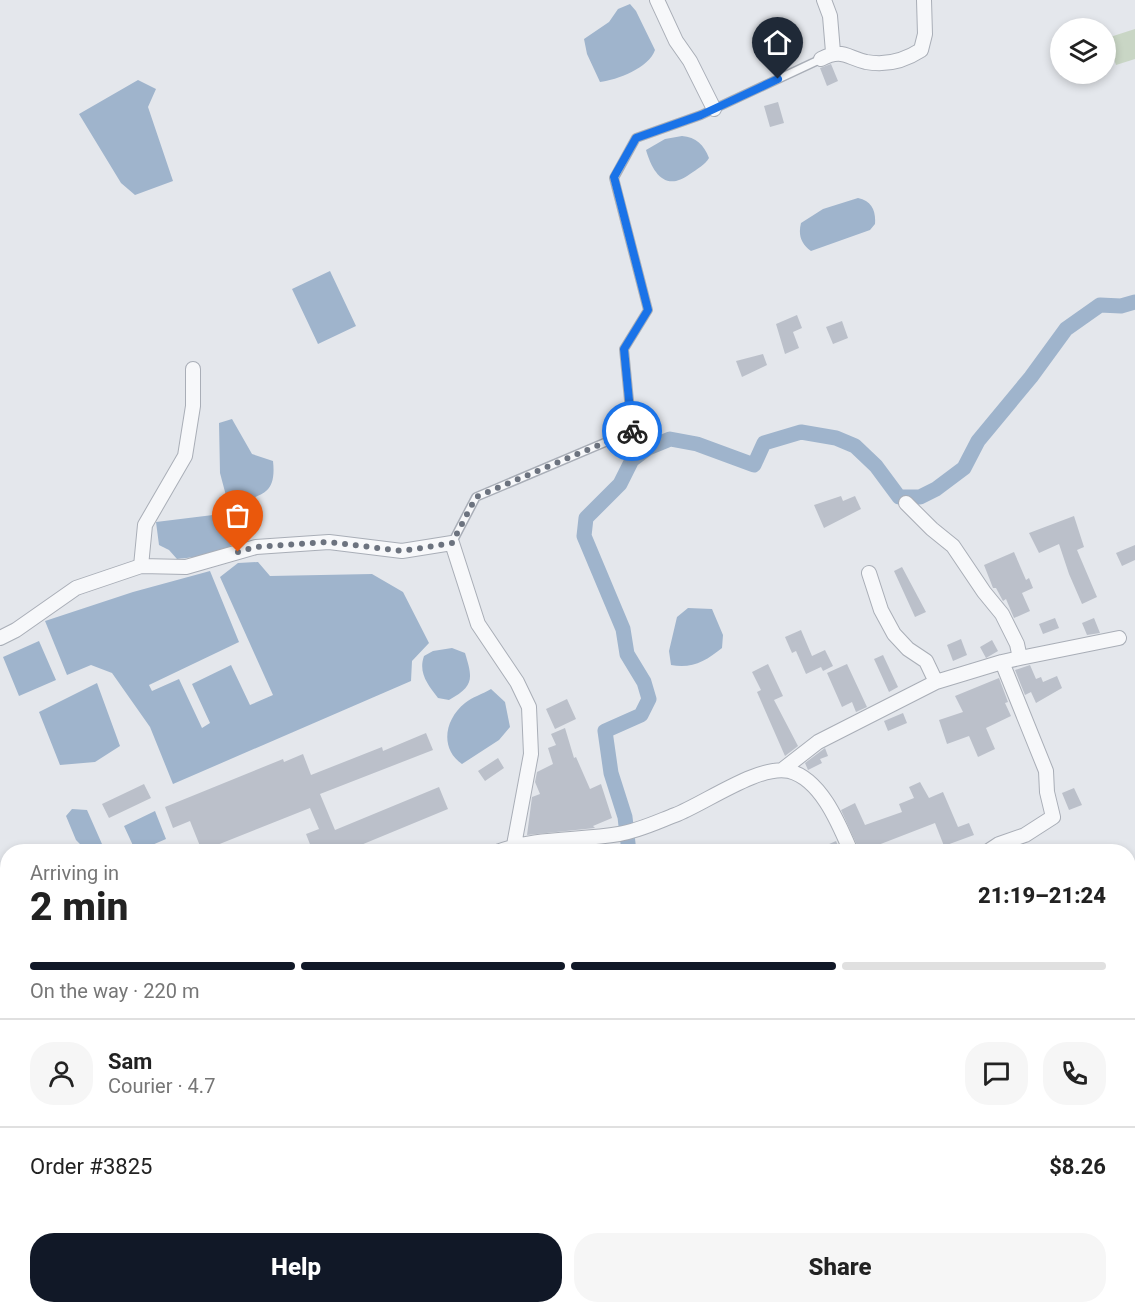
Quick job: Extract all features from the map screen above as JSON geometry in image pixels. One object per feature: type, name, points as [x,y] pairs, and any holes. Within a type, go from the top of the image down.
[{"type":"street","points":[[657,0],[676,41],[690,61],[714,109]]},
{"type":"street","points":[[824,0],[830,16],[827,55],[849,55],[866,62],[885,63],[904,61],[921,50],[926,34],[924,0]]},
{"type":"street","points":[[141,566],[145,525],[185,456],[193,406],[193,369]]},
{"type":"street","points":[[906,503],[953,546],[1002,614],[1017,645],[1020,658]]},
{"type":"street","points":[[0,638],[16,630],[76,588],[141,566],[186,567],[256,547],[329,542],[402,551],[452,543],[478,624],[517,682],[529,708],[531,754],[514,844]]},
{"type":"street","points":[[869,573],[881,610],[894,634],[908,649],[926,661],[936,682]]},
{"type":"street","points":[[782,770],[818,742],[936,682],[1002,662],[1119,638]]},
{"type":"street","points":[[999,844],[1025,835],[1053,817],[1047,792],[1046,771],[1002,662]]},
{"type":"street","points":[[521,844],[636,830],[686,811],[730,787],[763,773],[782,770],[792,772],[811,782],[843,831],[847,844]]},
{"type":"lane","points":[[452,543],[476,497],[632,431],[624,349],[648,310],[614,177],[636,138],[714,109],[827,55]]},
{"type":"green space","points":[[1135,29],[1135,59],[1116,65],[1116,35]]},
{"type":"water","points":[[630,4],[636,11],[655,50],[639,68],[615,79],[600,82],[587,54],[584,39],[609,22],[618,9]]},
{"type":"water","points":[[138,80],[156,89],[148,107],[173,181],[135,195],[121,183],[79,114]]},
{"type":"water","points":[[682,136],[699,143],[709,158],[701,167],[682,179],[667,181],[652,166],[646,150],[665,139]]},
{"type":"water","points":[[858,198],[870,204],[874,211],[875,224],[870,230],[811,251],[805,245],[800,235],[801,223],[823,209]]},
{"type":"water","points":[[330,271],[356,326],[318,344],[292,289]]},
{"type":"water","points":[[232,419],[252,454],[273,461],[271,485],[267,491],[244,505],[240,518],[243,536],[237,542],[212,553],[177,559],[169,550],[159,545],[156,522],[213,515],[229,507],[220,473],[219,423]]},
{"type":"water","points":[[258,562],[270,576],[372,574],[403,592],[429,643],[412,661],[411,681],[173,784],[150,727],[112,673],[91,665],[67,675],[45,621],[133,592],[210,571],[239,642],[149,685],[152,691],[179,679],[202,728],[210,723],[192,684],[231,665],[250,705],[273,695],[220,577],[238,563]]},
{"type":"water","points":[[688,608],[712,609],[723,635],[722,648],[710,657],[692,665],[671,665],[669,651],[677,617]]},
{"type":"water","points":[[39,641],[56,680],[19,696],[3,657]]},
{"type":"water","points":[[452,648],[465,653],[470,676],[467,686],[449,700],[438,698],[425,678],[422,662],[424,656],[433,651]]},
{"type":"water","points":[[97,683],[120,746],[95,762],[60,765],[39,712]]},
{"type":"water","points":[[491,689],[505,702],[510,727],[499,740],[462,764],[450,751],[447,734],[449,726],[465,703]]},
{"type":"water","points":[[72,809],[87,810],[102,844],[80,844],[66,816]]},
{"type":"water","points":[[155,811],[166,839],[154,844],[132,844],[124,826]]},
{"type":"building","points":[[831,64],[838,81],[827,86],[820,68]]},
{"type":"building","points":[[778,102],[784,123],[770,127],[764,106]]},
{"type":"building","points":[[797,315],[802,328],[793,332],[799,348],[785,354],[776,324]]},
{"type":"building","points":[[842,321],[848,338],[833,344],[826,327]]},
{"type":"building","points":[[763,354],[767,365],[742,377],[736,361]]},
{"type":"building","points":[[841,496],[843,501],[855,496],[861,509],[824,528],[814,505]]},
{"type":"building","points":[[1074,516],[1084,547],[1077,550],[1097,597],[1082,604],[1059,544],[1039,553],[1029,533]]},
{"type":"building","points":[[1135,545],[1135,560],[1122,566],[1116,553]]},
{"type":"building","points":[[1014,552],[1026,580],[1029,578],[1033,588],[1022,593],[1030,611],[1014,618],[1006,599],[1003,601],[996,588],[993,588],[984,565]]},
{"type":"building","points":[[902,567],[926,612],[915,617],[894,571]]},
{"type":"building","points":[[1055,618],[1059,628],[1043,634],[1039,624]]},
{"type":"building","points":[[1094,618],[1100,633],[1087,635],[1082,623]]},
{"type":"building","points":[[801,630],[812,656],[825,650],[833,666],[823,671],[821,667],[806,674],[796,651],[792,653],[785,637]]},
{"type":"building","points":[[961,639],[967,655],[953,661],[947,645]]},
{"type":"building","points":[[992,640],[998,651],[986,658],[980,647]]},
{"type":"building","points":[[883,655],[898,687],[889,692],[874,659]]},
{"type":"building","points":[[768,664],[783,696],[774,700],[798,746],[785,756],[757,692],[761,690],[752,672]]},
{"type":"building","points":[[847,664],[867,707],[856,712],[852,702],[842,707],[827,673]]},
{"type":"building","points":[[1030,665],[1036,679],[1041,677],[1043,682],[1057,676],[1062,688],[1036,703],[1031,692],[1025,695],[1015,670]]},
{"type":"building","points":[[999,678],[1008,702],[1005,703],[1011,716],[986,728],[995,749],[978,757],[969,736],[947,744],[939,720],[963,712],[955,696]]},
{"type":"building","points":[[567,699],[576,719],[555,729],[546,709]]},
{"type":"building","points":[[903,713],[907,723],[888,731],[884,721]]},
{"type":"building","points":[[565,728],[574,758],[576,757],[590,789],[601,784],[612,818],[593,826],[595,828],[527,835],[532,797],[540,794],[535,782],[537,772],[553,764],[548,748],[556,745],[551,734]]},
{"type":"building","points":[[426,733],[433,750],[320,794],[335,830],[439,787],[448,809],[363,844],[310,844],[306,834],[319,829],[310,808],[220,844],[199,844],[190,821],[173,828],[165,807],[283,759],[284,762],[303,754],[311,775],[382,747],[383,751]]},
{"type":"building","points":[[825,748],[828,756],[820,759],[822,763],[808,770],[805,763]]},
{"type":"building","points":[[498,758],[504,768],[485,781],[478,771]]},
{"type":"building","points":[[920,782],[929,798],[943,792],[958,827],[969,823],[974,835],[943,844],[935,823],[881,844],[856,844],[841,810],[855,803],[865,825],[902,812],[899,804],[914,798],[909,787]]},
{"type":"building","points":[[144,784],[151,798],[109,818],[102,804]]},
{"type":"building","points":[[1074,788],[1082,805],[1069,810],[1062,793]]},
{"type":"waterway","points":[[628,844],[625,817],[611,773],[605,731],[641,715],[649,699],[644,682],[627,654],[623,629],[584,536],[586,518],[620,484],[632,460],[648,448],[670,439],[697,444],[754,465],[764,443],[801,432],[836,438],[855,446],[876,466],[899,497],[920,497],[936,489],[964,468],[978,441],[1031,377],[1066,329],[1100,305],[1121,306],[1135,302]]},
{"type":"way so far","points":[[238,552],[256,547],[329,542],[402,551],[452,543],[476,497],[632,431]]},
{"type":"route","points":[[632,431],[624,349],[648,310],[614,177],[636,138],[701,115],[778,79]]}]
